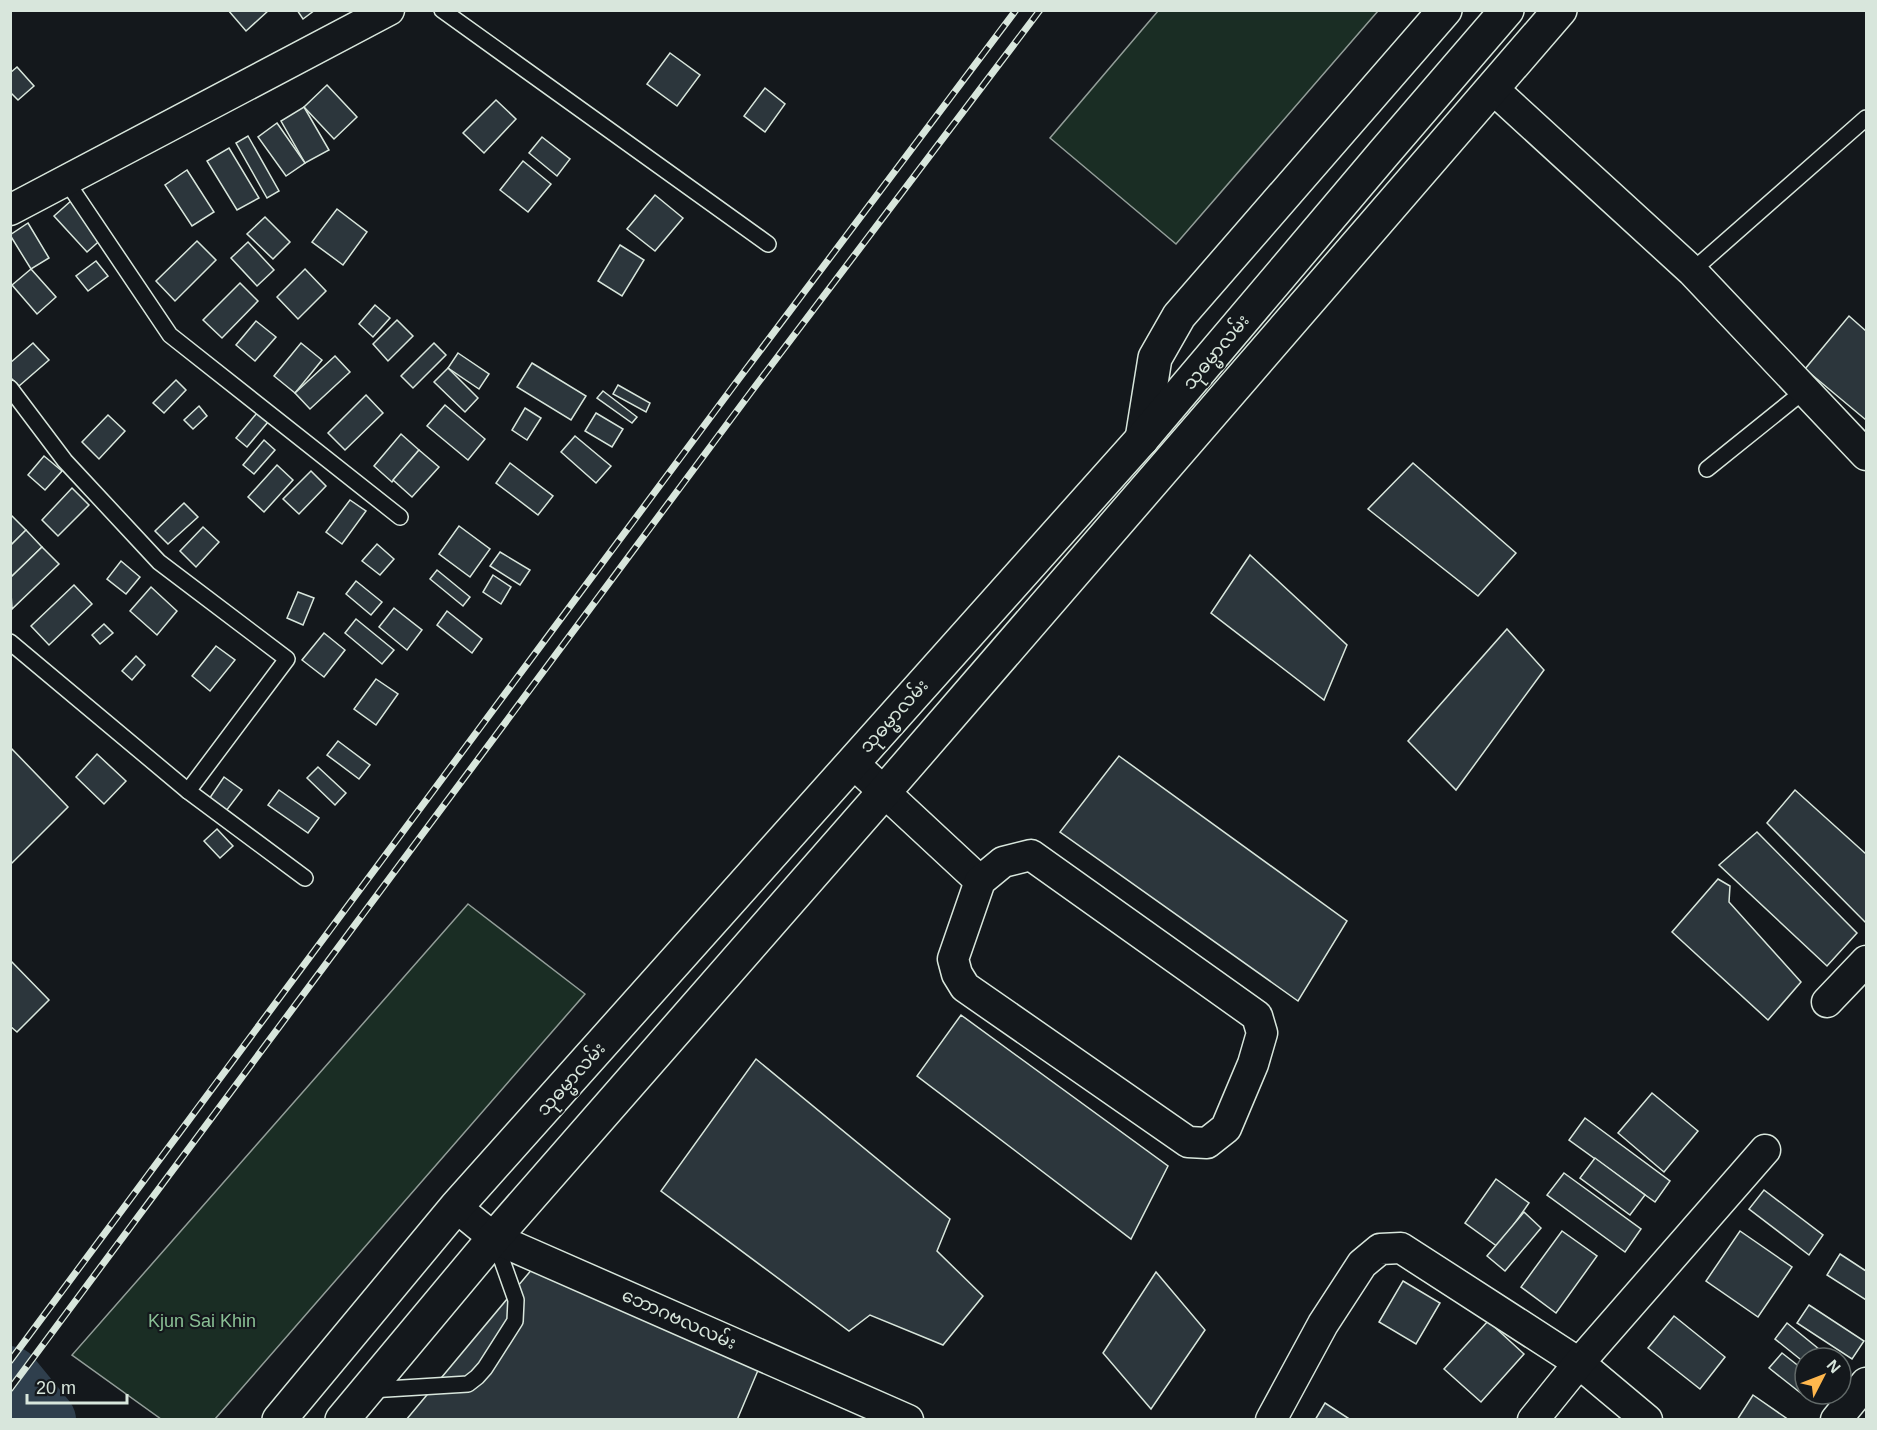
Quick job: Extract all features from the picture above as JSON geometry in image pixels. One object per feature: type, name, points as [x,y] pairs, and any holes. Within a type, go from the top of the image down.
[{"type":"main road","points":[[1141,440],[1155,358],[1179,316],[1445,10]]},
{"type":"main road","name":"သုဓမ္မာလမ်း","points":[[279,1419],[456,1208],[1141,440],[1507,10]]},
{"type":"main road","name":"သုဓမ္မာလမ်း","points":[[354,1406],[494,1238],[885,791],[1560,10]]},
{"type":"main road","points":[[663,975],[698,1005]]},
{"type":"main road","points":[[313,1378],[354,1406]]},
{"type":"street","points":[[10,210],[67,182],[389,10]]},
{"type":"street","points":[[1492,88],[1692,271],[1866,455]]},
{"type":"street","points":[[853,762],[980,881]]},
{"type":"street","points":[[1031,855],[1257,1016],[1262,1033],[1253,1064],[1226,1128],[1207,1143],[1188,1142],[965,987],[957,974],[954,960],[980,881],[1003,862],[1031,855]]},
{"type":"street","points":[[1827,1002],[1866,961]]},
{"type":"street","points":[[1533,1419],[1765,1150]]},
{"type":"street","name":"ဘောဂဗလလမ်း","points":[[456,1208],[494,1238],[908,1419]]},
{"type":"street","points":[[1271,1419],[1330,1314],[1362,1264],[1380,1249],[1401,1248],[1579,1363],[1647,1419]]},
{"type":"street","points":[[1836,1419],[1866,1383]]},
{"type":"lane","points":[[442,10],[768,244]]},
{"type":"lane","points":[[1692,271],[1866,118]]},
{"type":"lane","points":[[67,182],[170,335],[400,517]]},
{"type":"lane","points":[[10,388],[65,461],[159,562],[287,659],[188,791]]},
{"type":"lane","points":[[1707,469],[1804,391]]},
{"type":"lane","points":[[10,642],[188,791],[305,878]]},
{"type":"lane","points":[[354,1406],[468,1384],[485,1368],[515,1320],[516,1300],[494,1238]]},
{"type":"green space","points":[[1158,11],[1378,11],[1176,244],[1050,138]]},
{"type":"green space","name":"Kjun Sai Khin","points":[[468,904],[585,994],[215,1419],[161,1419],[72,1355]]},
{"type":"building","points":[[228,10],[269,10],[246,31]]},
{"type":"building","points":[[297,10],[315,10],[303,19]]},
{"type":"building","points":[[670,53],[700,75],[677,106],[647,84]]},
{"type":"building","points":[[17,67],[34,86],[18,100],[10,92],[10,73]]},
{"type":"building","points":[[327,85],[357,117],[334,139],[304,107]]},
{"type":"building","points":[[765,88],[785,104],[765,132],[744,116]]},
{"type":"building","points":[[496,100],[516,119],[484,153],[463,133]]},
{"type":"building","points":[[304,107],[329,150],[305,163],[281,121]]},
{"type":"building","points":[[277,123],[305,163],[286,176],[258,137]]},
{"type":"building","points":[[248,136],[279,191],[267,198],[236,143]]},
{"type":"building","points":[[542,137],[570,159],[557,176],[529,153]]},
{"type":"building","points":[[229,148],[259,198],[237,210],[207,161]]},
{"type":"building","points":[[523,161],[551,184],[528,212],[500,190]]},
{"type":"building","points":[[187,170],[214,212],[192,226],[165,185]]},
{"type":"building","points":[[655,195],[683,218],[655,251],[627,229]]},
{"type":"building","points":[[72,200],[105,236],[87,252],[54,216]]},
{"type":"building","points":[[337,209],[367,232],[343,265],[312,242]]},
{"type":"building","points":[[265,217],[290,242],[273,259],[247,234]]},
{"type":"building","points":[[28,223],[49,258],[31,269],[10,235]]},
{"type":"building","points":[[197,241],[216,260],[175,301],[156,281]]},
{"type":"building","points":[[248,242],[274,270],[257,286],[231,258]]},
{"type":"building","points":[[620,245],[644,260],[622,296],[598,281]]},
{"type":"building","points":[[96,261],[108,276],[88,291],[76,276]]},
{"type":"building","points":[[31,269],[56,297],[37,314],[12,285]]},
{"type":"building","points":[[305,269],[326,291],[298,319],[277,297]]},
{"type":"building","points":[[240,283],[258,301],[222,338],[203,320]]},
{"type":"building","points":[[375,305],[390,318],[373,337],[359,324]]},
{"type":"building","points":[[1849,316],[1866,331],[1866,420],[1805,369]]},
{"type":"building","points":[[397,320],[413,336],[388,361],[373,344]]},
{"type":"building","points":[[256,321],[276,337],[255,361],[236,345]]},
{"type":"building","points":[[33,343],[49,360],[19,386],[10,377],[10,363]]},
{"type":"building","points":[[301,343],[322,360],[295,393],[274,376]]},
{"type":"building","points":[[434,343],[446,355],[413,388],[401,376]]},
{"type":"building","points":[[458,353],[489,374],[479,389],[448,368]]},
{"type":"building","points":[[335,356],[350,372],[310,409],[295,393]]},
{"type":"building","points":[[532,363],[586,396],[571,420],[517,387]]},
{"type":"building","points":[[448,368],[478,398],[465,412],[434,382]]},
{"type":"building","points":[[176,380],[186,390],[164,413],[153,403]]},
{"type":"building","points":[[618,385],[650,403],[646,412],[613,394]]},
{"type":"building","points":[[603,391],[637,417],[632,423],[597,398]]},
{"type":"building","points":[[366,395],[383,413],[345,450],[328,433]]},
{"type":"building","points":[[445,405],[485,439],[468,460],[427,426]]},
{"type":"building","points":[[199,406],[207,416],[193,429],[184,420]]},
{"type":"building","points":[[525,408],[541,418],[527,440],[512,430]]},
{"type":"building","points":[[257,413],[268,422],[247,447],[236,438]]},
{"type":"building","points":[[596,413],[623,429],[612,447],[585,431]]},
{"type":"building","points":[[108,415],[125,431],[99,459],[82,442]]},
{"type":"building","points":[[401,434],[419,450],[392,482],[374,466]]},
{"type":"building","points":[[575,436],[611,466],[596,483],[561,452]]},
{"type":"building","points":[[264,440],[275,450],[254,474],[243,465]]},
{"type":"building","points":[[419,450],[439,467],[412,497],[393,480]]},
{"type":"building","points":[[44,456],[62,471],[45,490],[28,475]]},
{"type":"building","points":[[510,463],[553,496],[538,515],[496,483]]},
{"type":"building","points":[[1413,463],[1516,553],[1478,596],[1368,509]]},
{"type":"building","points":[[277,465],[293,480],[264,512],[248,497]]},
{"type":"building","points":[[311,471],[326,486],[299,514],[283,499]]},
{"type":"building","points":[[72,488],[89,505],[58,536],[42,520]]},
{"type":"building","points":[[350,500],[366,511],[342,544],[326,532]]},
{"type":"building","points":[[184,503],[198,517],[168,544],[155,531]]},
{"type":"building","points":[[10,514],[26,530],[10,546]]},
{"type":"building","points":[[459,526],[490,549],[470,577],[439,554]]},
{"type":"building","points":[[203,527],[219,542],[196,567],[180,551]]},
{"type":"building","points":[[26,530],[42,547],[10,578],[10,546]]},
{"type":"building","points":[[377,544],[394,559],[380,575],[362,561]]},
{"type":"building","points":[[42,547],[59,564],[12,609],[10,578]]},
{"type":"building","points":[[500,552],[530,570],[520,585],[490,566]]},
{"type":"building","points":[[1250,555],[1347,645],[1324,700],[1211,613]]},
{"type":"building","points":[[121,561],[140,577],[126,594],[107,579]]},
{"type":"building","points":[[437,570],[470,597],[463,606],[430,579]]},
{"type":"building","points":[[493,575],[511,587],[501,604],[483,592]]},
{"type":"building","points":[[356,581],[382,602],[371,615],[346,594]]},
{"type":"building","points":[[74,585],[92,604],[49,645],[31,626]]},
{"type":"building","points":[[151,587],[177,611],[157,635],[130,611]]},
{"type":"building","points":[[298,592],[314,598],[303,625],[287,618]]},
{"type":"building","points":[[394,608],[422,630],[407,650],[379,627]]},
{"type":"building","points":[[447,611],[482,639],[472,653],[437,625]]},
{"type":"building","points":[[356,619],[394,650],[382,664],[345,633]]},
{"type":"building","points":[[104,624],[113,633],[100,644],[92,635]]},
{"type":"building","points":[[1507,629],[1544,670],[1456,790],[1408,741]]},
{"type":"building","points":[[324,633],[345,650],[324,677],[302,660]]},
{"type":"building","points":[[216,646],[235,660],[210,691],[192,676]]},
{"type":"building","points":[[136,656],[145,665],[132,680],[122,671]]},
{"type":"building","points":[[376,679],[398,694],[376,725],[354,709]]},
{"type":"building","points":[[338,741],[370,765],[359,779],[327,755]]},
{"type":"building","points":[[10,747],[68,807],[10,865]]},
{"type":"building","points":[[97,754],[126,781],[104,804],[76,777]]},
{"type":"building","points":[[1119,756],[1347,921],[1298,1001],[1060,832]]},
{"type":"building","points":[[318,767],[346,793],[335,805],[307,778]]},
{"type":"building","points":[[224,777],[242,790],[226,811],[209,799]]},
{"type":"building","points":[[279,790],[319,818],[308,833],[268,805]]},
{"type":"building","points":[[1795,790],[1866,854],[1866,923],[1767,823]]},
{"type":"building","points":[[217,829],[233,846],[220,858],[204,841]]},
{"type":"building","points":[[1757,832],[1857,933],[1827,966],[1719,865]]},
{"type":"building","points":[[1718,879],[1730,886],[1729,902],[1801,982],[1768,1020],[1672,932]]},
{"type":"building","points":[[10,960],[49,1000],[17,1032],[10,1026]]},
{"type":"building","points":[[961,1015],[1168,1166],[1131,1239],[917,1076]]},
{"type":"building","points":[[756,1059],[950,1219],[937,1251],[983,1296],[943,1345],[870,1315],[849,1331],[661,1191]]},
{"type":"building","points":[[1652,1093],[1698,1131],[1664,1172],[1618,1133]]},
{"type":"building","points":[[1585,1118],[1670,1181],[1655,1202],[1569,1140]]},
{"type":"building","points":[[1595,1158],[1645,1195],[1630,1215],[1580,1178]]},
{"type":"building","points":[[1564,1173],[1641,1229],[1625,1252],[1547,1195]]},
{"type":"building","points":[[1496,1179],[1529,1203],[1498,1247],[1465,1223]]},
{"type":"building","points":[[1764,1190],[1823,1235],[1809,1255],[1749,1209]]},
{"type":"building","points":[[1524,1212],[1541,1228],[1505,1271],[1487,1256]]},
{"type":"building","points":[[1562,1231],[1597,1256],[1556,1313],[1521,1287]]},
{"type":"building","points":[[1740,1231],[1792,1267],[1758,1317],[1706,1281]]},
{"type":"building","points":[[1840,1254],[1866,1271],[1866,1300],[1827,1275]]},
{"type":"building","points":[[533,1268],[759,1368],[737,1420],[406,1420]]},
{"type":"building","points":[[1156,1272],[1205,1330],[1151,1409],[1103,1353]]},
{"type":"building","points":[[1403,1281],[1440,1303],[1416,1344],[1379,1322]]},
{"type":"building","points":[[1809,1305],[1864,1341],[1853,1358],[1853,1346],[1832,1346],[1797,1323]]},
{"type":"building","points":[[1674,1316],[1725,1357],[1700,1389],[1648,1348]]},
{"type":"building","points":[[1488,1321],[1524,1354],[1481,1402],[1444,1369]]},
{"type":"building","points":[[1787,1323],[1815,1346],[1793,1346],[1793,1353],[1775,1339]]},
{"type":"building","points":[[1782,1353],[1793,1362],[1793,1387],[1769,1368]]},
{"type":"building","points":[[1753,1395],[1789,1420],[1737,1420]]},
{"type":"building","points":[[1325,1403],[1351,1420],[1315,1420]]},
{"type":"waterway","points":[[10,1376],[46,1420]]},
{"type":"railway","points":[[10,1361],[738,380],[1016,10]]},
{"type":"railway","points":[[10,1389],[751,392],[1040,10]]}]
